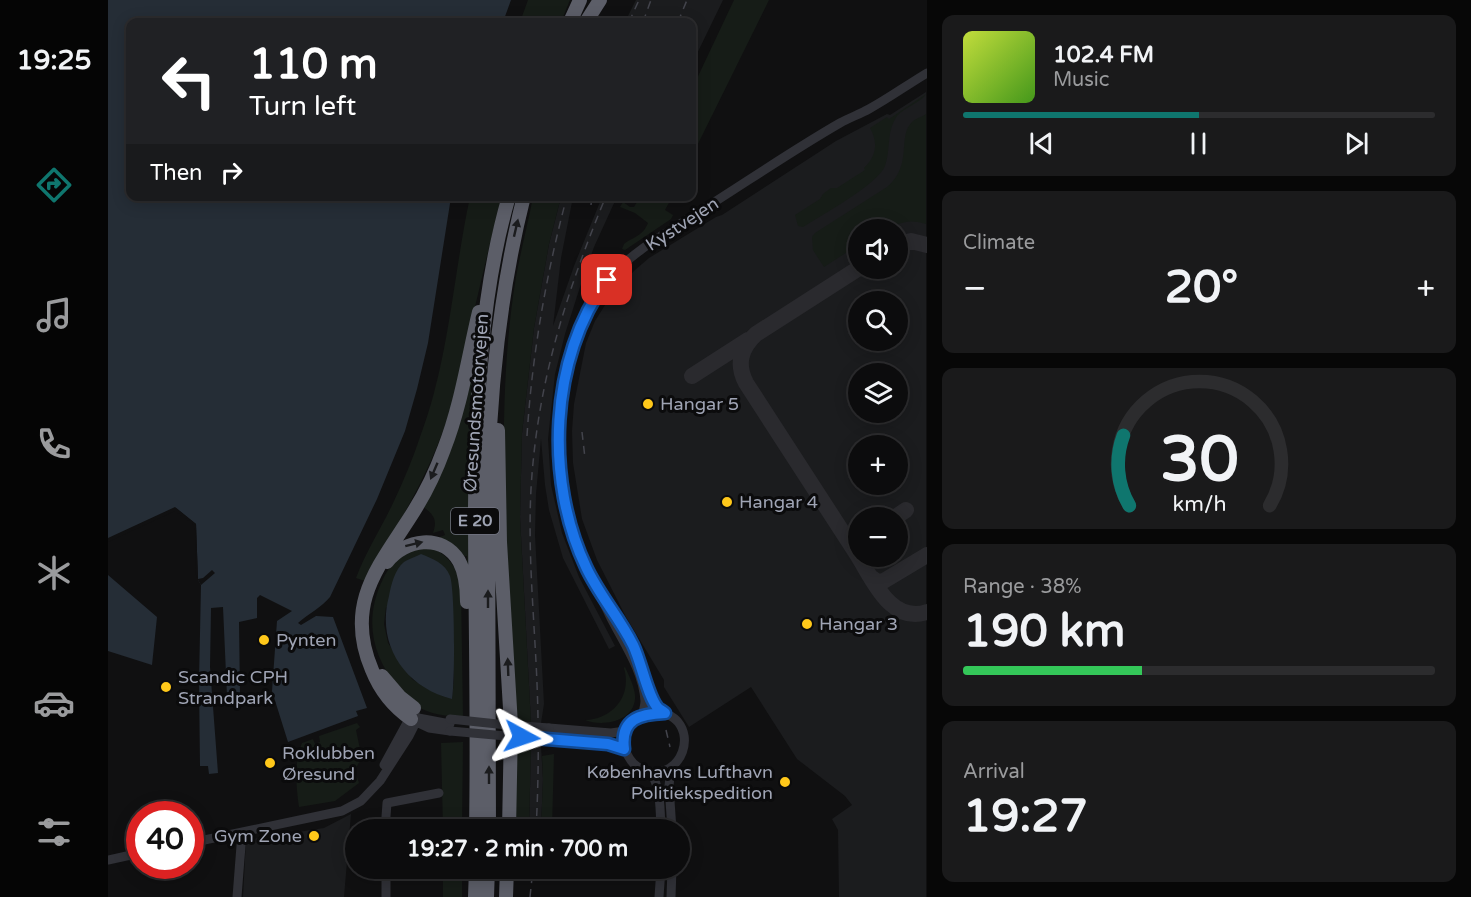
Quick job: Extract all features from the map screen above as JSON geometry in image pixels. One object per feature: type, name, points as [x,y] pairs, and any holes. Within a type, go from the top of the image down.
[{"type":"highway","points":[[569,18],[573,0]]},
{"type":"highway","points":[[571,18],[580,0]]},
{"type":"highway","points":[[587,18],[594,0]]},
{"type":"highway","points":[[588,18],[600,0]]},
{"type":"highway","name":"Øresundsmotorvejen","points":[[476,819],[477,422],[483,336],[508,201]]},
{"type":"highway","name":"Øresundsmotorvejen","points":[[489,819],[489,436],[494,353],[509,260],[523,201]]},
{"type":"highway","points":[[414,716],[390,702],[369,664],[363,634],[365,600],[375,571],[424,495],[444,449],[504,214]]},
{"type":"highway","points":[[509,260],[497,412],[500,542],[513,731],[509,819]]},
{"type":"highway","points":[[414,716],[380,673],[370,646],[368,617],[375,585],[390,558],[408,544],[426,542],[438,545],[454,555],[466,580],[468,819]]},
{"type":"highway","points":[[468,879],[468,897]]},
{"type":"highway","points":[[475,897],[476,879]]},
{"type":"highway","points":[[488,879],[488,897]]},
{"type":"highway","points":[[506,897],[507,879]]},
{"type":"street","name":"Kystvejen","points":[[643,714],[645,700],[639,676],[629,650],[585,566],[570,524],[560,473],[559,438],[562,403],[573,345],[579,327],[597,294],[619,268],[653,242],[804,145],[927,73]]},
{"type":"street","name":"Kystvejen","points":[[603,599],[610,606],[637,653],[657,708],[665,713]]},
{"type":"street","points":[[665,713],[679,723],[684,736],[684,748],[671,767],[651,772],[634,765],[624,749],[625,731],[633,720],[643,714],[665,713]]},
{"type":"street","points":[[414,716],[438,731],[450,725],[481,723],[549,739],[608,744],[624,749]]},
{"type":"street","points":[[414,716],[430,716],[450,725],[513,731],[549,728],[611,733],[625,731]]},
{"type":"street","points":[[204,840],[323,816],[345,804],[366,788],[382,769],[414,716]]},
{"type":"street","points":[[671,767],[669,786],[671,819]]},
{"type":"street","points":[[651,772],[657,783],[660,819]]},
{"type":"street","points":[[386,819],[387,803],[439,793]]},
{"type":"street","points":[[237,897],[242,833]]},
{"type":"street","points":[[108,860],[126,856]]},
{"type":"street","points":[[386,879],[386,897]]},
{"type":"street","points":[[659,897],[660,879]]},
{"type":"street","points":[[671,897],[672,879]]},
{"type":"shaded area","points":[[108,0],[511,0],[504,18],[126,18],[126,201],[450,201],[428,343],[405,431],[377,499],[330,597],[298,623],[301,625],[316,616],[333,617],[367,708],[356,711],[358,716],[288,742],[272,691],[277,621],[292,611],[260,595],[257,598],[257,618],[239,622],[240,696],[227,696],[223,607],[211,608],[210,667],[218,773],[209,774],[208,766],[200,766],[201,585],[198,580],[196,524],[176,508],[108,540]]},
{"type":"shaded area","points":[[528,0],[570,0],[563,18],[521,18]]},
{"type":"shaded area","points":[[636,0],[723,0],[696,56],[696,18],[627,18]]},
{"type":"shaded area","points":[[734,0],[769,0],[696,148],[696,81]]},
{"type":"shaded area","points":[[926,92],[926,897],[839,897],[838,830],[832,819],[852,805],[845,796],[797,759],[751,687],[689,727],[664,687],[664,680],[626,617],[597,560],[582,519],[573,463],[572,431],[574,404],[586,343],[595,321],[612,294],[635,270],[649,258],[722,215],[836,141],[887,114],[890,115]]},
{"type":"shaded area","points":[[926,94],[897,116],[891,128],[885,166],[880,174],[836,207],[803,227],[798,226],[795,215],[820,199],[831,188],[837,188],[865,170],[875,149],[870,128],[887,117],[889,119]]},
{"type":"shaded area","points":[[926,114],[926,224],[908,222],[908,219],[848,219],[848,251],[824,267],[813,250],[812,237],[887,187],[895,178],[903,160],[908,127],[913,121]]},
{"type":"shaded area","points":[[469,201],[500,201],[452,404],[444,428],[425,473],[365,581],[356,578],[401,485],[430,408],[444,348]]},
{"type":"shaded area","points":[[532,201],[560,201],[549,244],[534,328],[522,433],[520,518],[531,723],[523,722],[515,713],[505,510],[504,404],[509,327],[516,277]]},
{"type":"shaded area","points":[[560,201],[572,201],[561,258],[553,326],[600,201],[615,201],[594,247],[565,334],[555,374],[548,439],[551,485],[562,533],[579,577],[615,646],[609,649],[563,558],[549,510],[541,439],[535,535],[544,704],[541,723],[531,723],[520,517],[522,433],[534,328],[549,244]]},
{"type":"shaded area","points":[[638,201],[670,201],[665,210],[673,215],[671,219],[625,250],[622,249],[624,244],[641,234],[648,223],[635,213],[620,207],[623,202],[634,207]]},
{"type":"shaded area","points":[[474,365],[469,459],[470,581],[468,582],[467,556],[462,556],[432,540],[445,535],[443,530],[433,533],[435,524],[433,517],[422,506]]},
{"type":"shaded area","points":[[429,547],[447,558],[457,573],[461,587],[463,718],[432,713],[415,705],[389,675],[376,649],[372,622],[377,594],[383,579],[396,560],[407,552]],"holes":[[[386,607],[453,656],[452,698],[428,689],[412,679],[388,643],[384,624]]]},
{"type":"shaded area","points":[[421,554],[442,565],[450,576],[452,585],[454,675],[452,699],[420,685],[408,674],[391,647],[387,631],[386,614],[396,573],[404,562]]},
{"type":"shaded area","points":[[108,575],[157,617],[152,665],[108,651]]},
{"type":"shaded area","points":[[625,667],[635,695],[633,707],[629,713],[616,721],[600,723],[585,720],[604,715],[618,704],[625,687]]},
{"type":"shaded area","points":[[357,723],[360,727],[356,730],[361,754],[367,752],[355,771],[359,783],[335,801],[299,807],[297,766],[302,743],[313,739],[315,744],[320,742],[319,736]]},
{"type":"shaded area","points":[[463,742],[462,819],[443,819],[441,743]]},
{"type":"shaded area","points":[[521,747],[531,747],[529,819],[514,819],[517,750]]},
{"type":"shaded area","points":[[531,747],[541,747],[543,779],[541,819],[529,819]]},
{"type":"shaded area","points":[[554,754],[552,819],[541,819],[542,756]]},
{"type":"shaded area","points":[[351,814],[351,819],[345,819],[344,897],[243,897],[246,840],[324,828]]},
{"type":"shaded area","points":[[443,879],[462,879],[462,897],[443,897]]},
{"type":"pier","points":[[175,507],[196,524],[198,579],[203,578],[212,570],[215,573],[201,585],[198,580],[196,575],[195,530],[192,523],[175,511],[108,542],[108,538]]},
{"type":"taxiway","points":[[908,242],[927,245]]},
{"type":"taxiway","points":[[848,275],[756,334],[744,351],[741,369],[746,383],[848,541]]},
{"type":"taxiway","points":[[692,376],[748,340]]},
{"type":"taxiway","points":[[872,578],[882,582],[927,555]]},
{"type":"taxiway","points":[[865,567],[877,587],[893,606],[903,612],[914,614],[927,612]]},
{"type":"railway","points":[[631,18],[639,0]]},
{"type":"railway","points":[[644,18],[651,0]]},
{"type":"railway","points":[[680,18],[687,0]]},
{"type":"railway","points":[[527,436],[532,375],[541,315],[566,201]]},
{"type":"railway","points":[[591,201],[591,205]]},
{"type":"railway","points":[[536,819],[538,725],[530,532],[534,450],[547,376],[566,304],[604,201]]},
{"type":"railway","points":[[582,432],[585,458]]},
{"type":"railway","points":[[666,730],[670,747]]},
{"type":"railway","points":[[530,897],[532,879]]},
{"type":"place","name":"Hangar 5","points":[[648,404]]},
{"type":"place","name":"Hangar 4","points":[[727,502]]},
{"type":"place","name":"Hangar 3","points":[[807,624]]},
{"type":"place","name":"Pynten","points":[[264,640]]},
{"type":"place","name":"Scandic CPH Strandpark","points":[[166,687]]},
{"type":"place","name":"Roklubben Øresund","points":[[270,763]]},
{"type":"place","name":"Københavns Lufthavn Politiekspedition","points":[[785,782]]},
{"type":"place","name":"Gym Zone","points":[[314,836]]},
{"type":"route","points":[[522,737],[608,744],[624,749],[625,731],[633,720],[643,714],[665,713],[657,708],[633,645],[585,566],[570,524],[560,473],[559,438],[568,365],[579,327],[607,280]]}]
